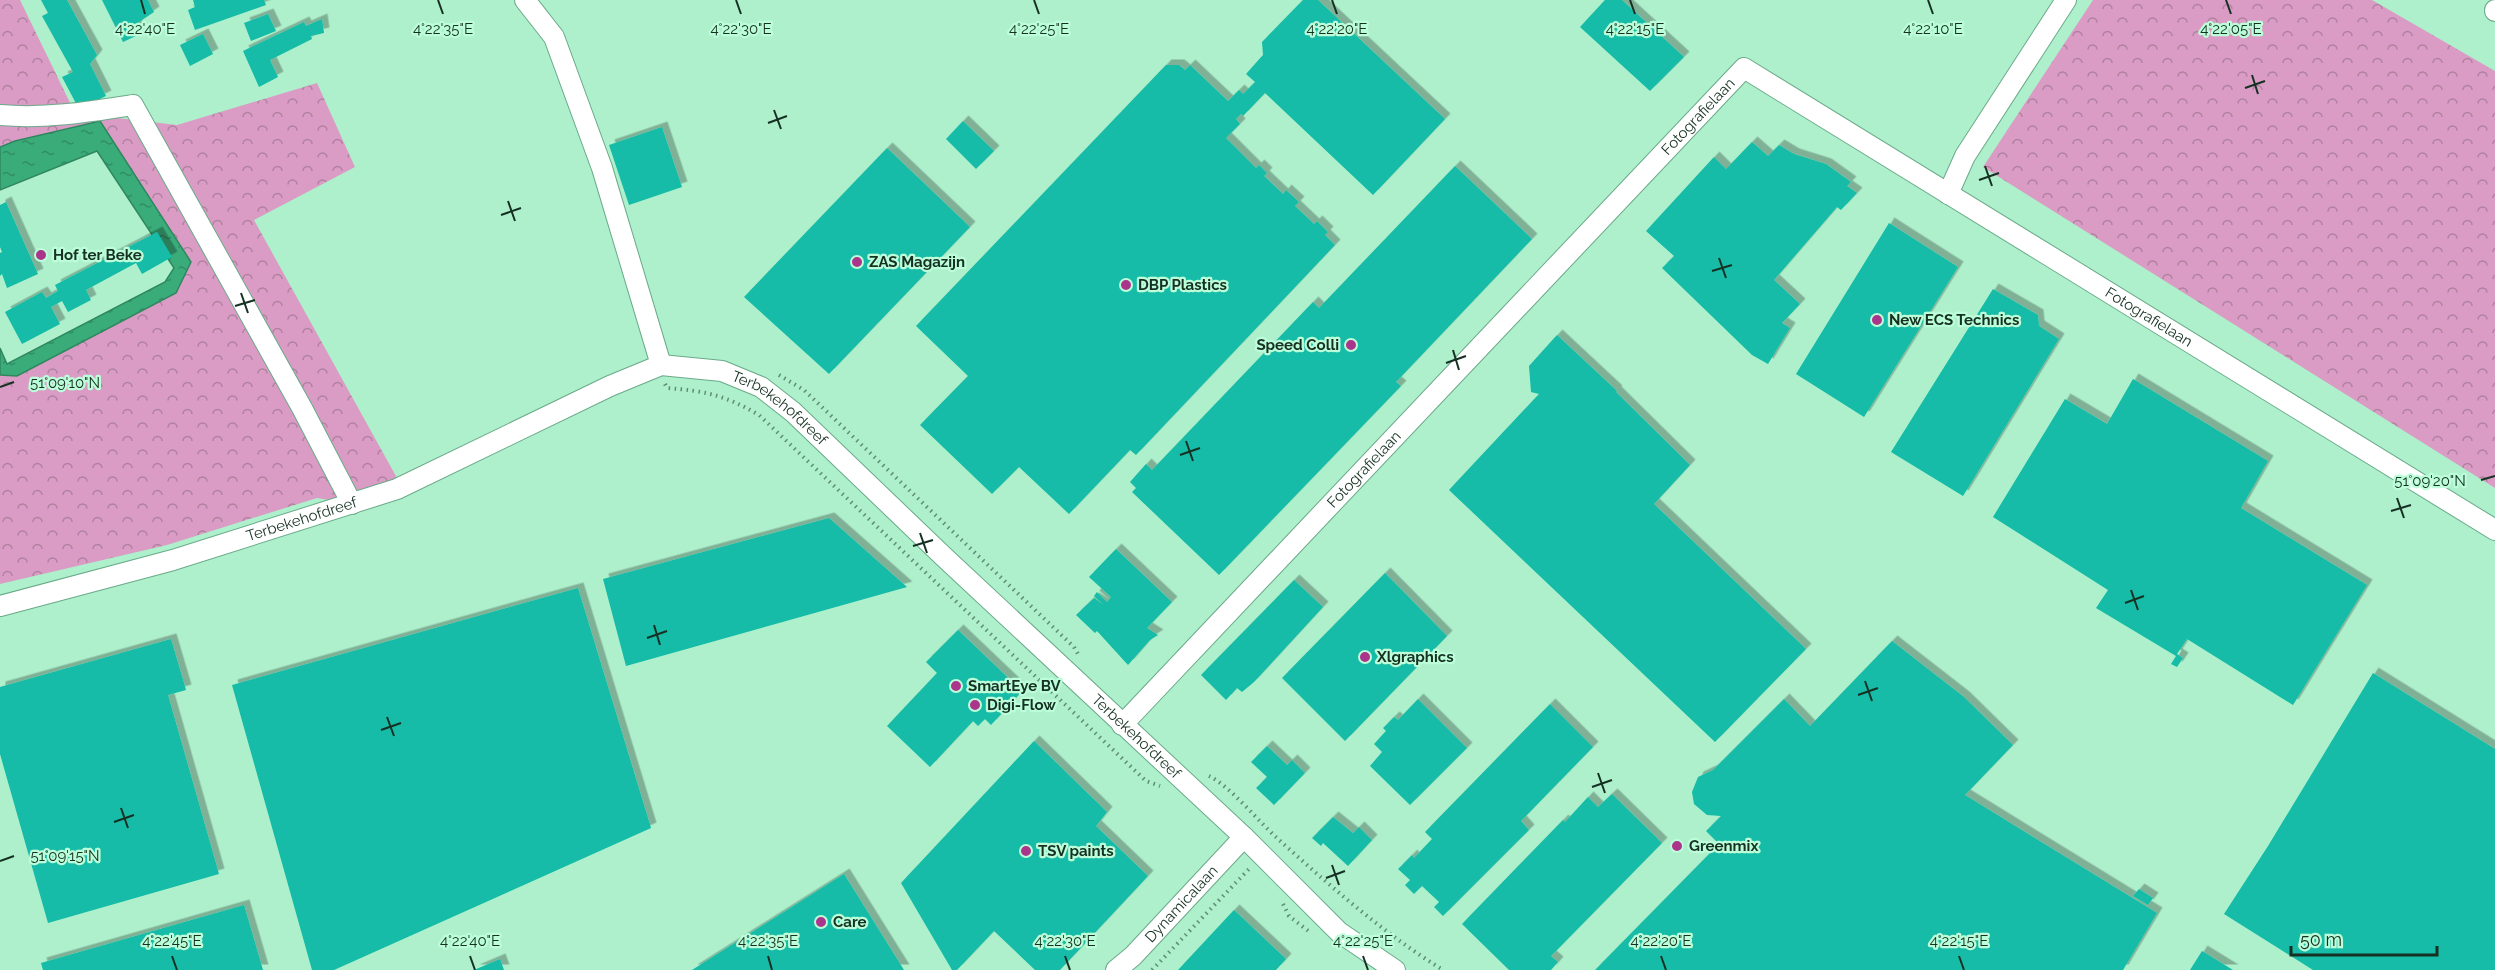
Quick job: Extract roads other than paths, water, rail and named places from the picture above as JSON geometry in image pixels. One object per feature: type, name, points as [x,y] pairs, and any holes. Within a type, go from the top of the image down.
[{"type":"street","points":[[1948,194],[1965,156],[2066,0]]},
{"type":"street","points":[[532,3],[554,37],[602,168],[661,365]]},
{"type":"street","name":"Fotografielaan","points":[[1122,725],[1744,68],[2495,530]]},
{"type":"street","points":[[0,116],[64,116],[133,105],[302,408],[352,504]]},
{"type":"street","name":"Terbekehofdreef","points":[[0,606],[173,560],[397,489],[661,365],[722,371],[761,387],[794,412],[1122,725],[1244,837],[1339,932],[1395,970]]},
{"type":"street","name":"Dynamicalaan","points":[[1116,970],[1132,956],[1244,837]]},
{"type":"water","points":[[100,121],[191,262],[176,293],[17,376],[0,375],[0,348],[7,364],[165,282],[174,268],[97,151],[0,190],[0,147],[15,141]]},
{"type":"place","name":"Hof ter Beke","points":[[41,255]]},
{"type":"place","name":"ZAS Magazijn","points":[[857,262]]},
{"type":"place","name":"DBP Plastics","points":[[1126,285]]},
{"type":"place","name":"New ECS Technics","points":[[1877,320]]},
{"type":"place","name":"Speed Colli","points":[[1351,345]]},
{"type":"place","name":"Xlgraphics","points":[[1365,657]]},
{"type":"place","name":"SmartEye BV","points":[[956,686]]},
{"type":"place","name":"Digi-Flow","points":[[975,705]]},
{"type":"place","name":"Greenmix","points":[[1677,846]]},
{"type":"place","name":"TSV paints","points":[[1026,851]]},
{"type":"place","name":"Care","points":[[821,922]]}]
